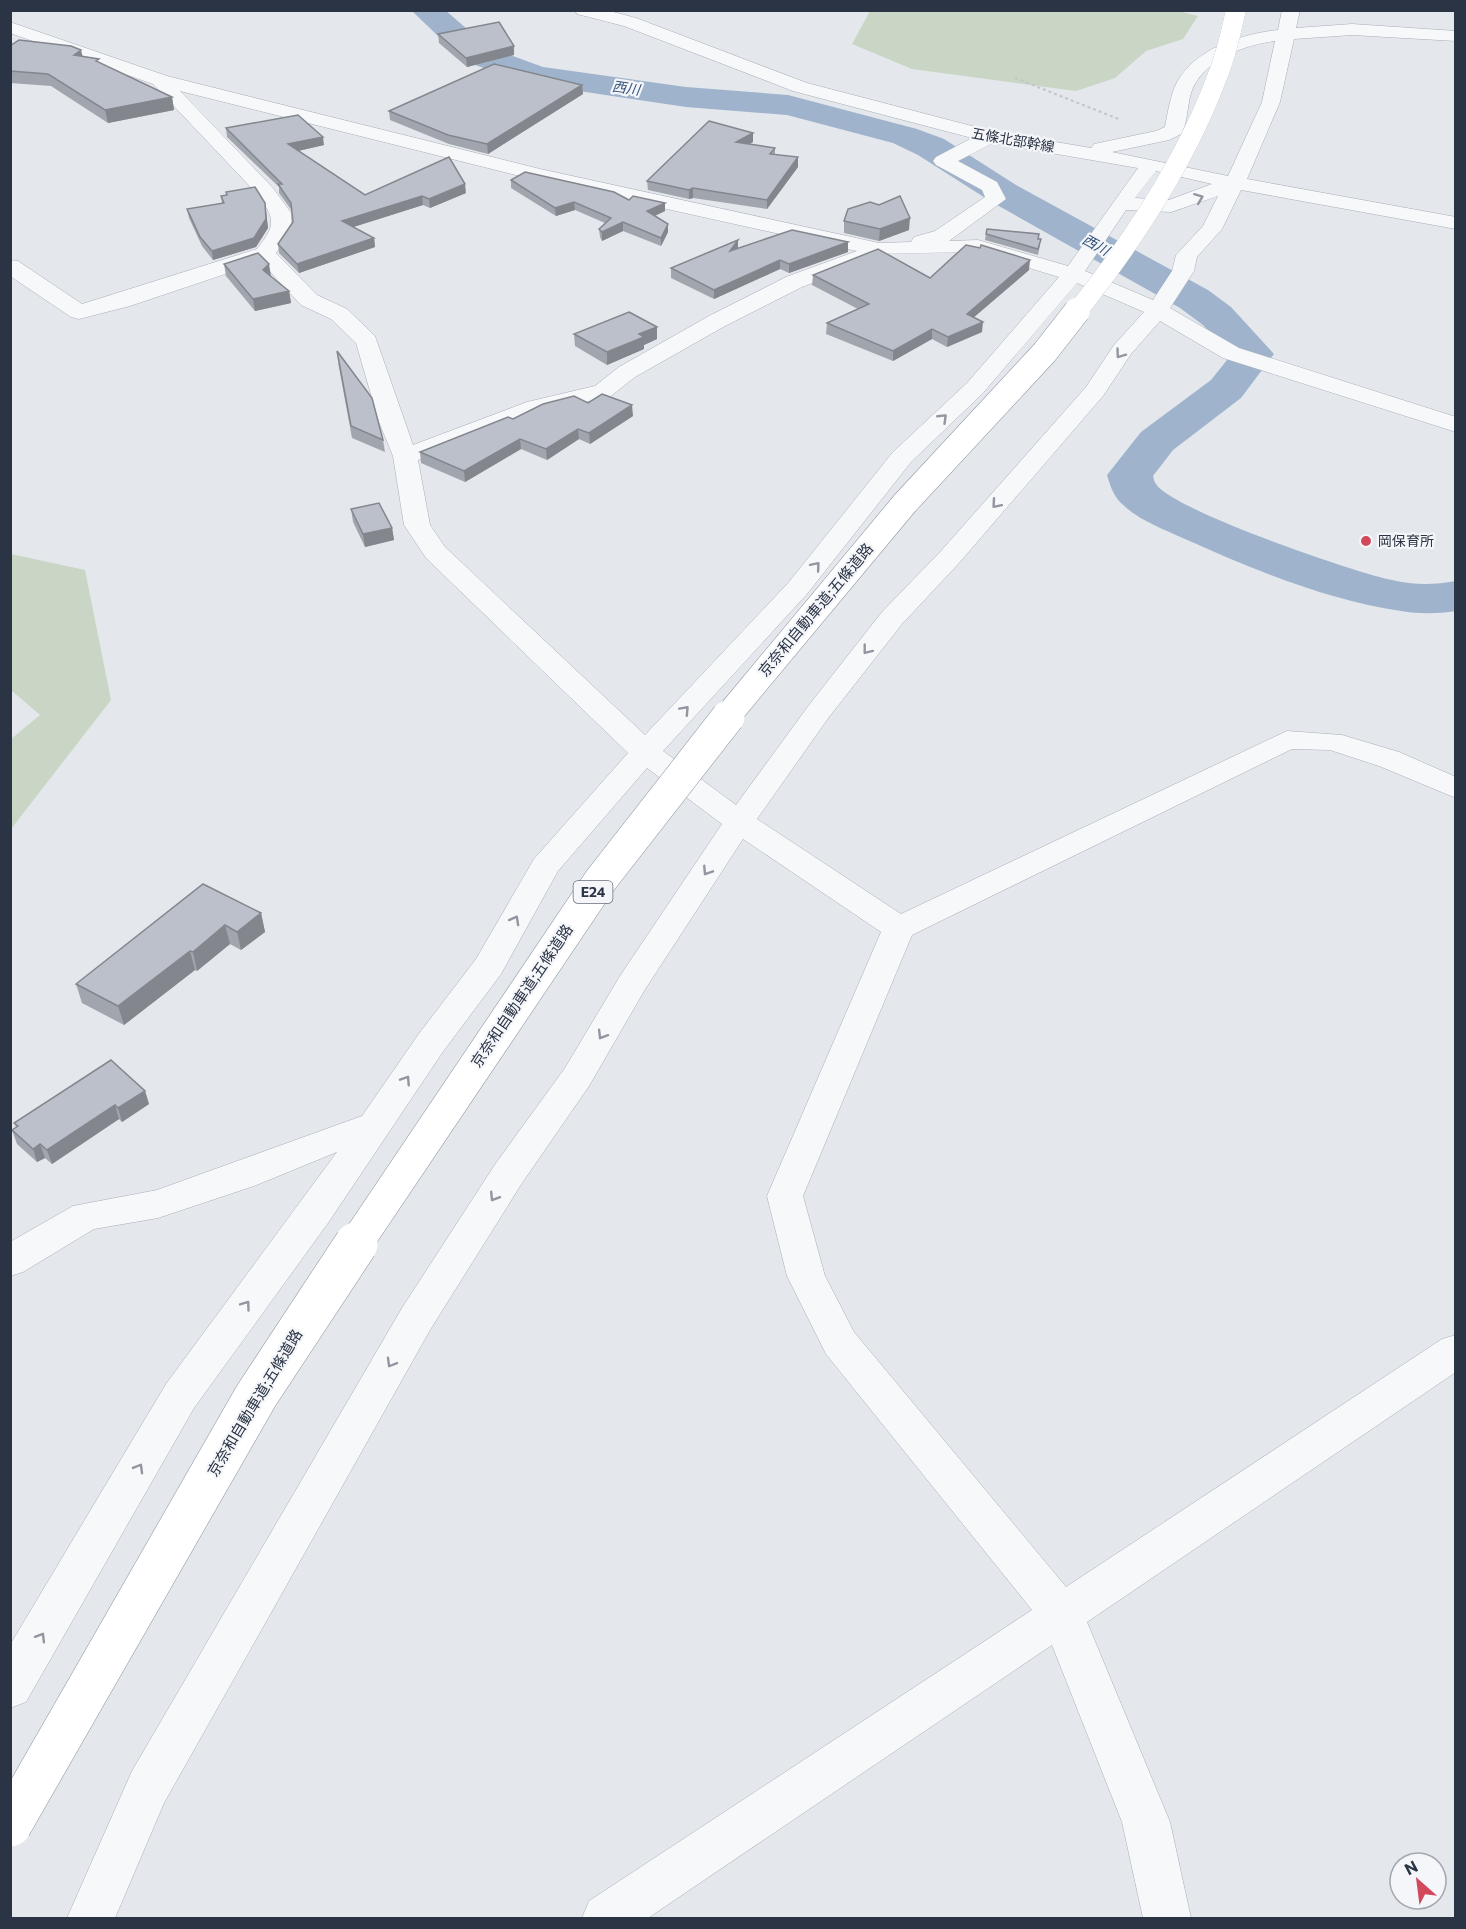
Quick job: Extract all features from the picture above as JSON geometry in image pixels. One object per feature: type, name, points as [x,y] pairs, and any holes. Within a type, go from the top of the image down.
[{"type":"highway","name":"京奈和自動車道;五條道路","points":[[10,1825],[256,1396],[459,1088],[600,881],[761,675],[905,503],[1045,352],[1111,269],[1157,199],[1203,111],[1220,71],[1236,10]]},
{"type":"street","name":"五條北部幹線","points":[[583,10],[630,22],[800,87],[990,137],[1151,164],[1234,183],[1455,223]]},
{"type":"street","points":[[92,1918],[148,1787],[416,1319],[509,1173],[577,1077],[632,984],[739,822],[819,711],[892,618],[950,557],[1095,391],[1122,350],[1158,310],[1183,272],[1187,255],[1212,229],[1254,144],[1271,102],[1291,10]]},
{"type":"street","points":[[10,27],[160,80],[540,175],[879,249],[978,246],[1073,274],[1158,310],[1231,353],[1455,425]]},
{"type":"street","points":[[1082,152],[1162,136],[1174,130],[1187,81],[1205,61],[1245,41],[1347,28],[1394,29],[1455,36]]},
{"type":"street","points":[[10,266],[79,312],[122,301],[265,254],[282,231],[281,213],[266,192],[160,80]]},
{"type":"street","points":[[405,456],[535,407],[603,391],[627,372],[717,321],[794,282],[879,249],[942,236],[996,198],[990,186],[943,161],[990,137]]},
{"type":"street","points":[[10,1687],[62,1602],[180,1396],[373,1129],[430,1044],[489,966],[545,866],[645,752],[798,588],[902,457],[975,387],[1073,274],[1115,211],[1151,164]]},
{"type":"street","points":[[1115,211],[1171,206],[1234,183]]},
{"type":"street","points":[[265,254],[309,300],[339,314],[367,341],[391,422],[405,456],[417,525],[435,552],[645,752],[739,822],[899,928]]},
{"type":"street","points":[[1167,1918],[1146,1822],[1062,1614],[840,1343],[806,1276],[785,1196],[899,928],[1287,740],[1332,741],[1389,759],[1455,789]]},
{"type":"street","points":[[10,1261],[86,1216],[158,1204],[241,1176],[358,1129],[373,1129]]},
{"type":"street","points":[[606,1918],[1455,1351]]},
{"type":"path","points":[[1015,78],[1162,136]]},
{"type":"green space","points":[[1174,10],[1198,16],[1183,39],[1146,51],[1115,78],[1076,91],[912,69],[852,44],[870,11]]},
{"type":"green space","points":[[11,554],[85,570],[111,700],[11,829],[11,739],[40,715],[11,690]]},
{"type":"building","points":[[499,22],[514,46],[466,58],[438,34]]},
{"type":"building","points":[[19,40],[71,46],[81,50],[74,55],[99,59],[96,61],[172,97],[105,110],[48,74],[10,71],[10,46]]},
{"type":"building","points":[[494,64],[582,85],[487,144],[448,135],[389,111]]},
{"type":"building","points":[[298,115],[323,137],[288,144],[365,195],[449,157],[465,184],[429,199],[422,196],[342,221],[374,238],[297,264],[278,244],[293,222],[291,203],[278,184],[282,184],[226,128]]},
{"type":"building","points":[[709,121],[753,133],[736,142],[775,148],[770,154],[798,157],[767,200],[693,188],[689,190],[647,181]]},
{"type":"building","points":[[525,172],[614,192],[629,200],[633,196],[665,203],[647,211],[668,224],[661,238],[623,222],[602,232],[599,229],[611,218],[574,202],[555,208],[511,180]]},
{"type":"building","points":[[255,187],[265,203],[266,219],[254,238],[212,251],[200,237],[187,209],[224,203],[221,196],[227,195],[226,192]]},
{"type":"building","points":[[900,196],[910,218],[880,229],[844,221],[848,209],[870,202],[879,205]]},
{"type":"building","points":[[987,229],[1039,234],[1038,239],[1041,239],[1038,249],[986,234]]},
{"type":"building","points":[[792,230],[848,242],[789,264],[780,260],[714,290],[671,268],[738,240],[730,251]]},
{"type":"building","points":[[966,245],[980,248],[981,245],[1030,260],[967,314],[983,322],[948,337],[932,329],[893,351],[827,323],[869,304],[813,275],[878,249],[930,278]]},
{"type":"building","points":[[258,253],[269,264],[263,270],[289,291],[253,299],[224,264]]},
{"type":"building","points":[[629,312],[657,327],[639,334],[644,337],[607,352],[574,334]]},
{"type":"building","points":[[337,351],[372,398],[383,440],[351,426]]},
{"type":"building","points":[[602,394],[632,405],[589,433],[578,429],[546,449],[520,439],[464,471],[420,452],[508,417],[513,419],[543,404],[574,396],[588,403]]},
{"type":"building","points":[[379,503],[392,528],[363,534],[351,509]]},
{"type":"building","points":[[203,884],[261,913],[237,932],[225,925],[193,952],[190,951],[118,1006],[76,984]]},
{"type":"building","points":[[111,1060],[145,1091],[118,1108],[115,1105],[47,1150],[40,1144],[33,1149],[12,1130],[18,1126],[14,1123]]},
{"type":"waterway","name":"西川","points":[[426,10],[476,54],[537,76],[686,97],[788,105],[905,136],[931,147],[1003,193],[1194,299],[1217,316],[1253,354],[1226,389],[1157,441],[1130,475],[1137,493],[1154,506],[1218,536],[1337,580],[1369,590],[1400,596],[1416,598],[1456,596]]},
{"type":"place","name":"岡保育所","points":[[1366,541]]}]
